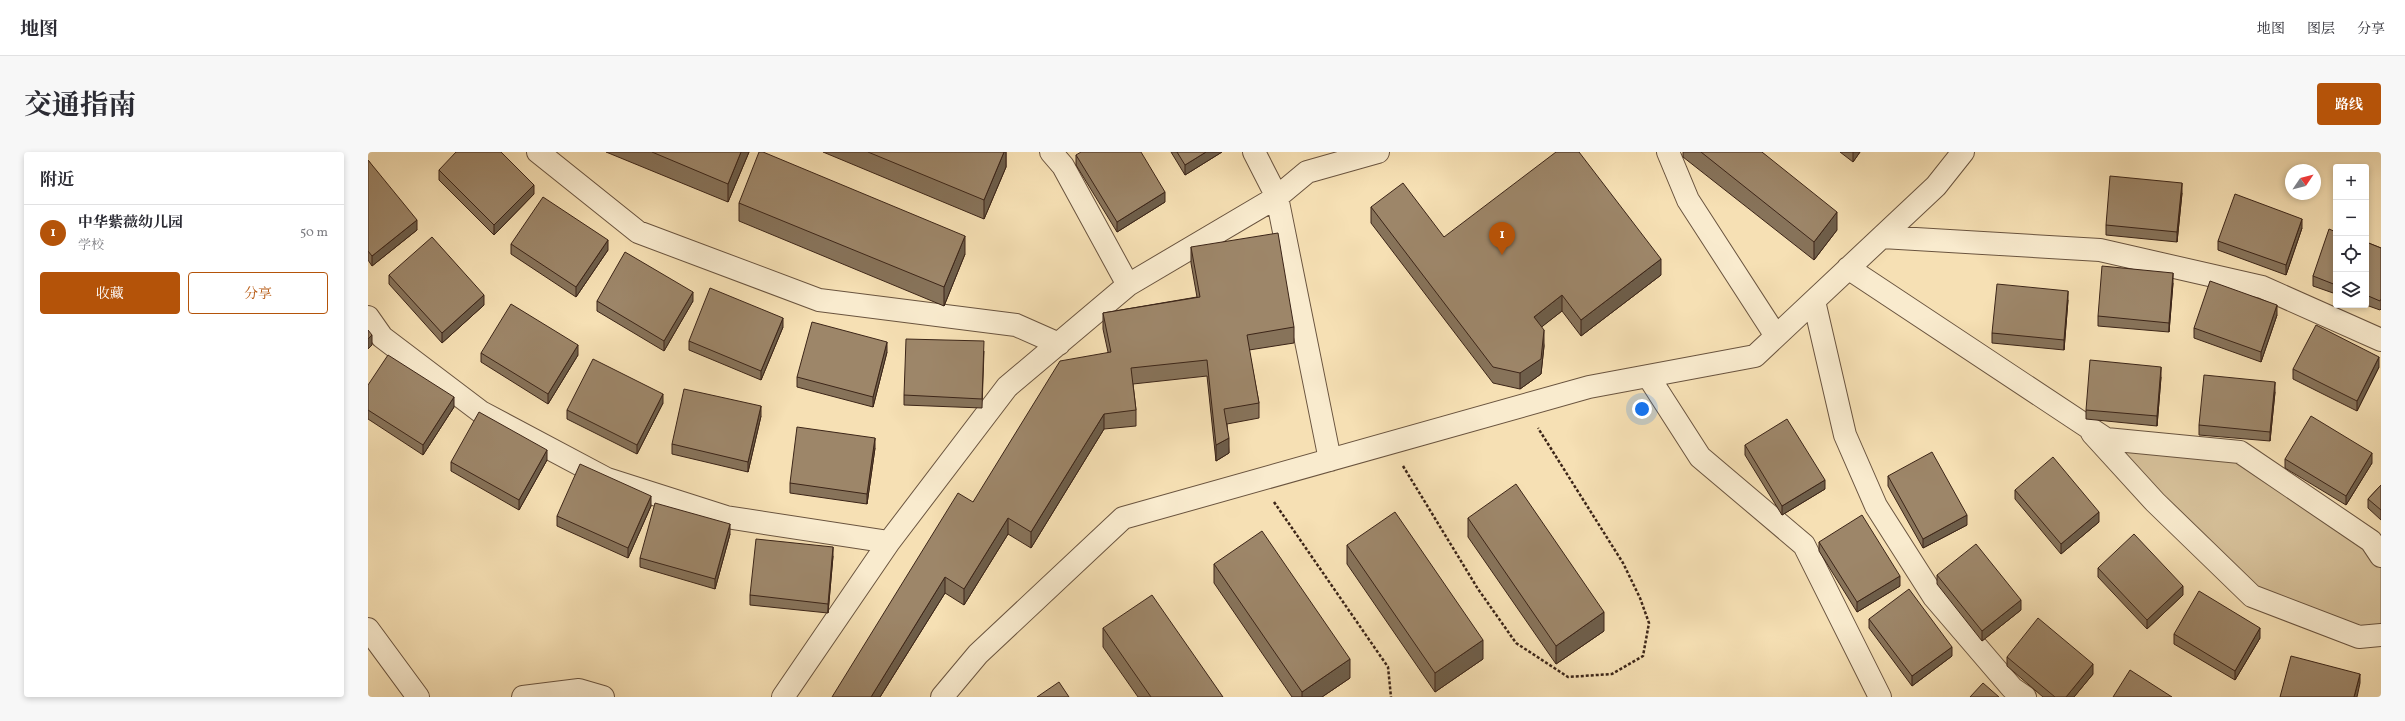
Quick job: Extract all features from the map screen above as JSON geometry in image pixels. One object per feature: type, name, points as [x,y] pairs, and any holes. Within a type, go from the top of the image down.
[{"type":"street","points":[[538,152],[638,232],[818,300],[1016,325],[1059,344]]},
{"type":"street","points":[[1051,152],[1063,166],[1128,285]]},
{"type":"street","points":[[1254,152],[1276,197],[1330,460]]},
{"type":"street","points":[[783,697],[890,542],[1007,387],[1128,285],[1276,197],[1307,172],[1378,152]]},
{"type":"street","points":[[1668,152],[1688,200],[1776,336]]},
{"type":"street","points":[[942,697],[978,654],[1123,518],[1589,387],[1755,356],[1936,186],[1964,152]]},
{"type":"street","points":[[1882,238],[2100,250],[2262,287],[2381,340]]},
{"type":"street","points":[[1848,268],[2106,439],[2240,452],[2371,541],[2381,556]]},
{"type":"street","points":[[1814,301],[1845,435],[1876,506],[1934,597],[2012,688],[2025,697]]},
{"type":"street","points":[[368,317],[382,337],[481,412],[606,479],[726,517],[890,542]]},
{"type":"street","points":[[1648,376],[1700,457],[1804,545],[1880,697]]},
{"type":"street","points":[[2083,424],[2155,502],[2252,596],[2359,636],[2381,635]]},
{"type":"street","points":[[368,629],[418,697]]},
{"type":"street","points":[[523,697],[579,690],[603,697]]},
{"type":"path","points":[[1389,444],[1478,589],[1516,642],[1568,678],[1612,674],[1643,656],[1649,623],[1623,563],[1524,406]]},
{"type":"path","points":[[1259,480],[1388,668],[1391,697]]},
{"type":"shaded area","points":[[2106,439],[2240,452],[2381,556],[2381,635],[2252,596]]},
{"type":"building","points":[[456,152],[501,152],[534,185],[494,225],[439,170]]},
{"type":"building","points":[[652,152],[741,152],[728,184]]},
{"type":"building","points":[[759,152],[763,152],[965,236],[944,287],[739,203]]},
{"type":"building","points":[[868,152],[1004,152],[984,200]]},
{"type":"building","points":[[1081,152],[1141,152],[1165,192],[1117,222],[1076,155]]},
{"type":"building","points":[[1177,152],[1206,152],[1185,165]]},
{"type":"building","points":[[1556,152],[1579,152],[1661,259],[1581,320],[1562,295],[1534,317],[1544,330],[1541,359],[1520,373],[1493,367],[1371,207],[1403,183],[1444,237]]},
{"type":"building","points":[[1701,152],[1762,152],[1837,212],[1814,242]]},
{"type":"building","points":[[368,160],[417,220],[372,256],[368,251]]},
{"type":"building","points":[[2110,176],[2182,183],[2177,232],[2106,225]]},
{"type":"building","points":[[2235,194],[2302,219],[2286,265],[2218,241]]},
{"type":"building","points":[[543,197],[608,240],[576,287],[511,244]]},
{"type":"building","points":[[2329,229],[2333,231],[2333,284],[2313,276]]},
{"type":"building","points":[[1278,233],[1294,327],[1247,335],[1259,403],[1224,409],[1229,438],[1216,445],[1207,360],[1131,368],[1136,410],[1104,414],[1031,532],[1008,518],[964,589],[945,577],[871,697],[832,697],[958,493],[973,502],[1060,361],[1111,352],[1103,313],[1200,297],[1191,247]]},
{"type":"building","points":[[432,237],[484,295],[442,333],[389,275]]},
{"type":"building","points":[[2369,243],[2381,248],[2380,301],[2369,296]]},
{"type":"building","points":[[625,252],[693,292],[664,341],[597,301]]},
{"type":"building","points":[[2102,266],[2173,273],[2169,323],[2098,316]]},
{"type":"building","points":[[2210,281],[2277,305],[2261,352],[2194,328]]},
{"type":"building","points":[[1997,284],[2068,291],[2064,340],[1992,333]]},
{"type":"building","points":[[710,288],[783,318],[761,371],[689,341]]},
{"type":"building","points":[[511,304],[578,345],[548,394],[481,353]]},
{"type":"building","points":[[812,322],[887,342],[873,397],[797,377]]},
{"type":"building","points":[[2316,325],[2379,357],[2357,401],[2293,369]]},
{"type":"building","points":[[368,330],[372,335],[368,339]]},
{"type":"building","points":[[906,339],[984,341],[982,399],[904,395]]},
{"type":"building","points":[[388,355],[454,397],[423,445],[368,410],[368,385]]},
{"type":"building","points":[[593,359],[663,394],[637,445],[567,410]]},
{"type":"building","points":[[2090,360],[2161,367],[2157,416],[2086,410]]},
{"type":"building","points":[[2204,375],[2275,382],[2270,432],[2199,425]]},
{"type":"building","points":[[684,389],[761,406],[748,462],[672,444]]},
{"type":"building","points":[[479,412],[547,450],[519,500],[451,462]]},
{"type":"building","points":[[2311,416],[2372,453],[2346,496],[2285,459]]},
{"type":"building","points":[[1787,419],[1825,480],[1782,506],[1745,445]]},
{"type":"building","points":[[797,427],[875,438],[867,494],[790,483]]},
{"type":"building","points":[[1932,452],[1967,515],[1923,539],[1888,476]]},
{"type":"building","points":[[2053,457],[2099,512],[2061,544],[2015,490]]},
{"type":"building","points":[[580,464],[651,496],[628,548],[557,516]]},
{"type":"building","points":[[1516,484],[1604,612],[1556,646],[1468,518]]},
{"type":"building","points":[[2381,485],[2381,510],[2368,499]]},
{"type":"building","points":[[655,503],[730,524],[715,579],[640,558]]},
{"type":"building","points":[[1395,512],[1483,640],[1435,673],[1347,545]]},
{"type":"building","points":[[1862,515],[1900,576],[1857,602],[1819,542]]},
{"type":"building","points":[[1262,531],[1350,659],[1302,692],[1214,564]]},
{"type":"building","points":[[2134,534],[2183,586],[2147,620],[2098,568]]},
{"type":"building","points":[[756,539],[833,547],[828,604],[750,595]]},
{"type":"building","points":[[1976,544],[2021,600],[1982,631],[1937,575]]},
{"type":"building","points":[[1909,589],[1952,647],[1912,676],[1869,619]]},
{"type":"building","points":[[2199,591],[2260,628],[2235,671],[2174,634]]},
{"type":"building","points":[[1152,595],[1223,697],[1151,697],[1103,628]]},
{"type":"building","points":[[2038,618],[2093,664],[2066,697],[2055,697],[2007,657]]},
{"type":"building","points":[[2291,656],[2360,674],[2354,697],[2280,697]]},
{"type":"building","points":[[2130,670],[2172,697],[2113,697]]},
{"type":"building","points":[[1059,682],[1069,697],[1037,697]]},
{"type":"building","points":[[1983,683],[1999,697],[1970,697]]},
{"type":"place","name":"中华紫薇幼儿园","points":[[1502,255]]}]
